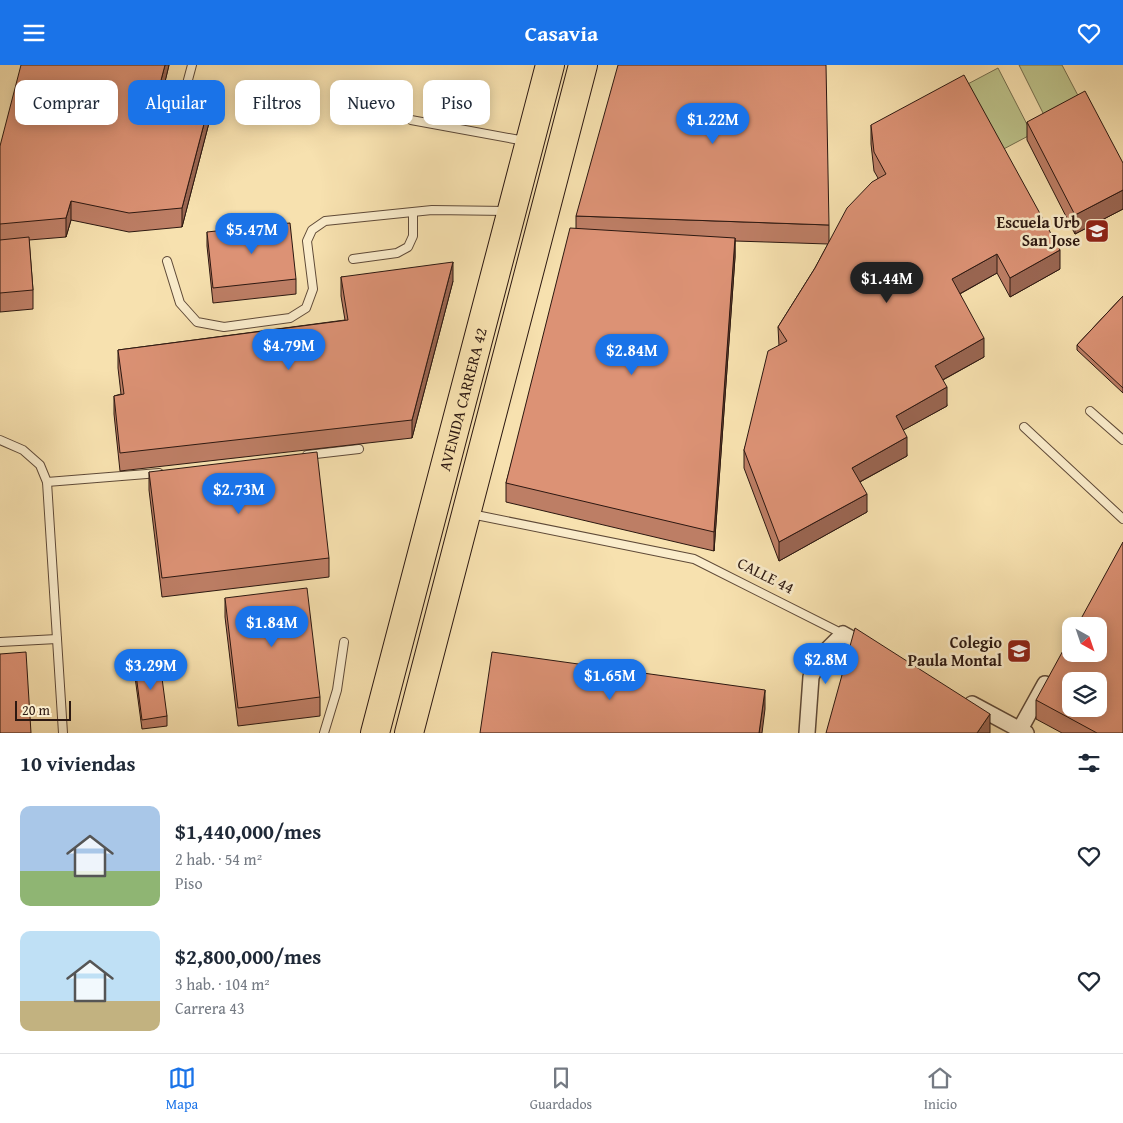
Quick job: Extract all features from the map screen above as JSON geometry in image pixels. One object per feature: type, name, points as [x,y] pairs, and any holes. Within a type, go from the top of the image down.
[{"type":"highway","name":"AVENIDA CARRERA 42","points":[[375,733],[550,65]]},
{"type":"highway","name":"AVENIDA CARRERA 42","points":[[409,733],[584,65]]},
{"type":"street","name":"CALLE 44","points":[[843,634],[885,657]]},
{"type":"street","points":[[807,733],[811,677],[821,656],[843,634]]},
{"type":"street","points":[[961,698],[1021,732],[1053,671]]},
{"type":"lane","points":[[188,80],[192,65]]},
{"type":"lane","points":[[413,120],[530,142]]},
{"type":"lane","points":[[167,261],[180,303],[197,322],[224,327],[290,318],[306,308],[313,289],[307,241],[312,230],[325,221],[432,210],[511,211]]},
{"type":"lane","points":[[353,259],[397,253],[408,247],[413,236],[413,213]]},
{"type":"lane","points":[[1090,411],[1123,440]]},
{"type":"lane","points":[[1024,427],[1123,519]]},
{"type":"lane","points":[[0,440],[23,449],[40,465],[47,482],[63,733]]},
{"type":"lane","points":[[300,456],[359,449]]},
{"type":"lane","points":[[47,482],[163,472]]},
{"type":"lane","name":"CALLE 44","points":[[466,513],[694,559],[843,634]]},
{"type":"lane","points":[[0,643],[57,639]]},
{"type":"lane","points":[[324,733],[337,690],[344,641]]},
{"type":"green space","points":[[1019,65],[1062,65],[1084,107],[1049,125]]},
{"type":"green space","points":[[998,68],[1032,134],[998,152],[964,86]]},
{"type":"building","points":[[21,65],[165,65],[161,80],[128,80],[128,125],[204,125],[182,208],[129,213],[71,201],[66,218],[0,224],[0,146],[15,88],[15,125],[118,125],[118,80],[17,80]]},
{"type":"building","points":[[618,65],[826,65],[829,225],[576,216]]},
{"type":"building","points":[[964,75],[1060,250],[1010,278],[997,254],[952,279],[984,338],[935,366],[947,387],[896,416],[907,437],[852,468],[867,494],[779,542],[744,450],[768,351],[787,341],[778,327],[815,268],[847,208],[872,182],[886,174],[874,152],[871,125]]},
{"type":"building","points":[[1085,91],[1123,163],[1123,190],[1075,215],[1027,122]]},
{"type":"building","points":[[290,223],[296,279],[213,288],[207,232]]},
{"type":"building","points":[[570,228],[735,238],[714,532],[506,483]]},
{"type":"building","points":[[29,237],[33,290],[0,293],[0,240]]},
{"type":"building","points":[[453,262],[412,420],[120,453],[114,396],[124,394],[118,350],[348,320],[341,277]]},
{"type":"building","points":[[1123,296],[1123,388],[1077,345]]},
{"type":"building","points":[[317,452],[329,558],[162,578],[149,472]]},
{"type":"building","points":[[1123,542],[1123,733],[1097,733],[1067,717],[1107,717],[1107,672],[1062,672],[1062,714],[1036,700],[1062,652],[1062,663],[1108,663],[1108,617],[1082,617]]},
{"type":"building","points":[[307,588],[320,697],[238,708],[225,598]]},
{"type":"building","points":[[855,628],[990,714],[977,733],[826,733]]},
{"type":"building","points":[[26,652],[31,733],[0,733],[0,654]]},
{"type":"building","points":[[492,652],[765,690],[759,733],[480,733]]},
{"type":"building","points":[[160,663],[167,716],[142,720],[135,667]]},
{"type":"place","name":"Escuela Urb San Jose","points":[[1097,231]]},
{"type":"place","name":"Colegio Paula Montal","points":[[1019,651]]}]
